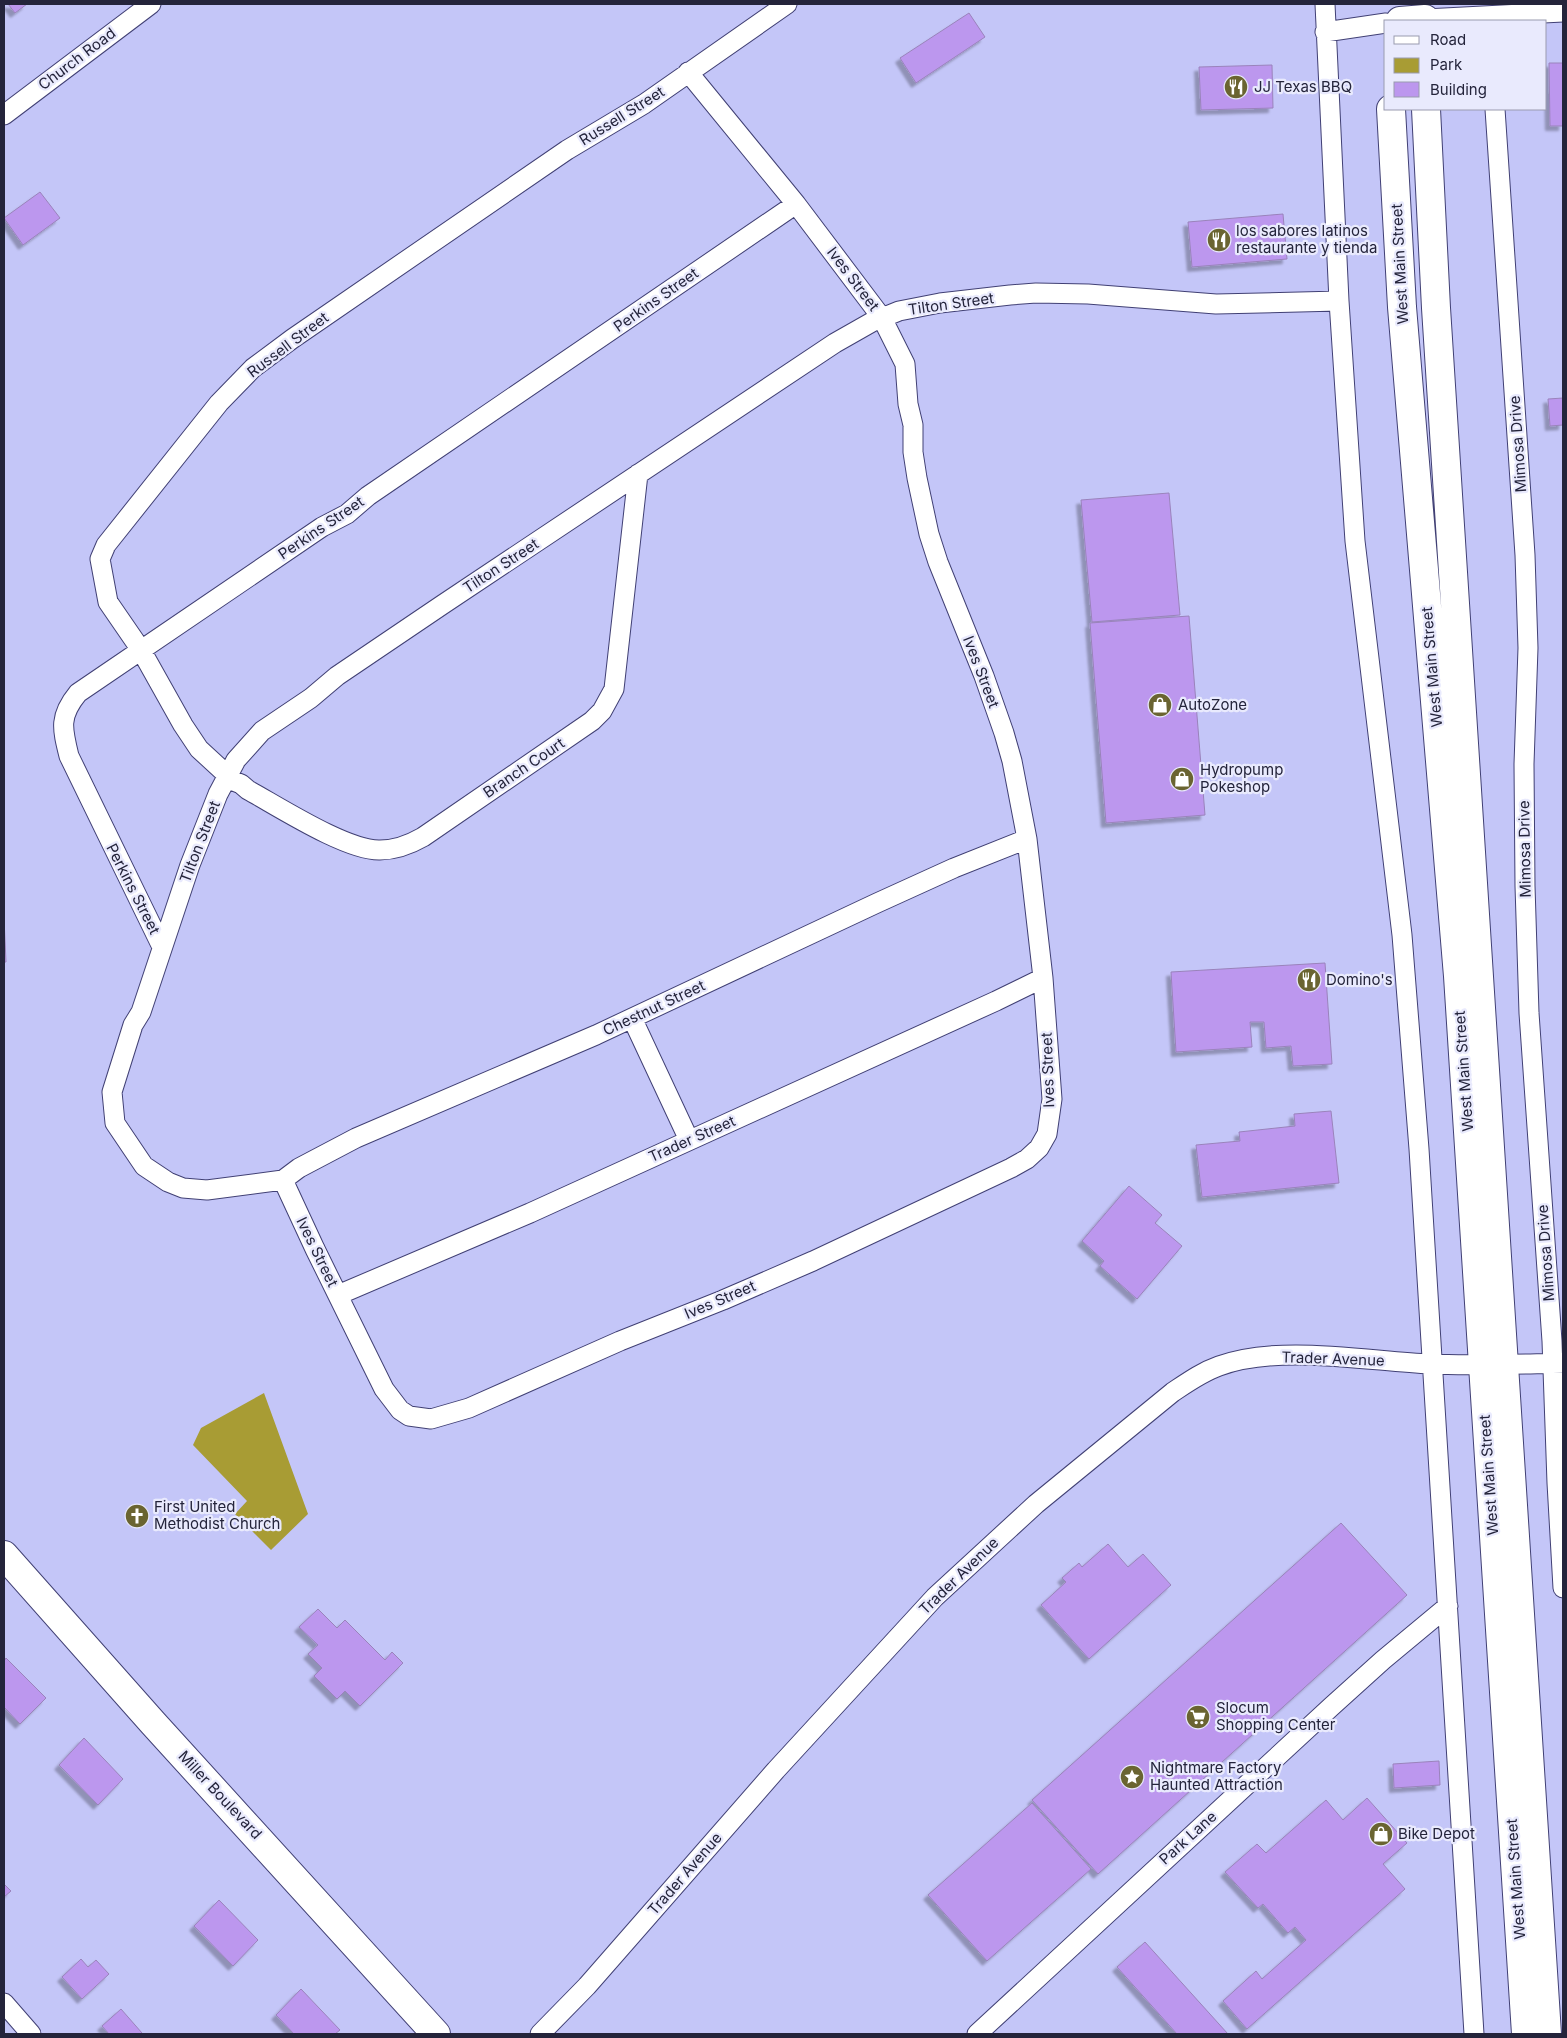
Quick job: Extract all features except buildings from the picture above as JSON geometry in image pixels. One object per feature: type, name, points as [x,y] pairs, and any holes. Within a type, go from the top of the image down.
[{"type":"main road","points":[[1391,4],[1391,20]]},
{"type":"main road","name":"West Main Street","points":[[1391,110],[1402,307],[1458,976],[1493,1363],[1547,2034]]},
{"type":"main road","name":"West Main Street","points":[[1426,110],[1493,1363],[1526,2034]]},
{"type":"main road","name":"Miller Boulevard","points":[[4,1556],[436,2034]]},
{"type":"street","name":"Church Road","points":[[4,115],[150,4]]},
{"type":"street","name":"Russell Street","points":[[226,778],[224,772],[199,749],[183,725],[141,650],[108,602],[100,559],[106,545],[220,402],[252,368],[567,150],[644,104],[787,4]]},
{"type":"street","points":[[1325,4],[1339,301],[1355,541],[1402,935],[1419,1149],[1474,2034]]},
{"type":"street","points":[[1419,16],[1563,12]]},
{"type":"street","points":[[1325,32],[1384,23]]},
{"type":"street","points":[[688,72],[796,204]]},
{"type":"street","name":"Mimosa Drive","points":[[1495,110],[1525,555],[1528,648],[1524,764],[1524,886],[1529,1013],[1558,1363],[1556,1484],[1563,1588]]},
{"type":"street","name":"Ives Street","points":[[283,1180],[384,1389],[400,1410],[409,1416],[431,1419],[469,1408],[620,1341],[723,1300],[813,1261],[1011,1168],[1027,1159],[1039,1148],[1047,1134],[1052,1099],[1043,978],[1027,839],[1016,779],[1004,733],[984,676],[938,562],[930,534],[913,452],[914,425],[908,404],[905,364],[882,318],[796,204]]},
{"type":"street","name":"Perkins Street","points":[[162,947],[74,770],[62,730],[63,717],[66,710],[78,693],[322,527],[346,514],[368,496],[796,204]]},
{"type":"street","name":"Tilton Street","points":[[283,1180],[207,1190],[168,1182],[144,1166],[115,1123],[112,1092],[133,1025],[144,1004],[190,865],[226,778],[236,760],[262,731],[311,698],[337,676],[434,610],[835,343],[899,311],[940,303],[1036,293],[1088,294],[1216,304],[1339,301]]},
{"type":"street","name":"Branch Court","points":[[226,778],[241,784],[248,790],[315,827],[363,848],[394,849],[409,845],[423,837],[578,732],[602,711],[614,689],[638,474]]},
{"type":"street","name":"Chestnut Street","points":[[283,1180],[299,1168],[356,1138],[461,1094],[632,1018],[954,868],[1027,839]]},
{"type":"street","name":"Trader Street","points":[[338,1295],[530,1213],[1043,978]]},
{"type":"street","points":[[632,1018],[690,1140]]},
{"type":"street","name":"Trader Avenue","points":[[540,2034],[587,1986],[776,1770],[935,1597],[1036,1504],[1173,1392],[1197,1376],[1220,1366],[1250,1358],[1305,1355],[1432,1364],[1558,1363]]},
{"type":"street","name":"Park Lane","points":[[977,2034],[1332,1706],[1383,1660],[1448,1606]]},
{"type":"street","points":[[4,2003],[31,2034]]},
{"type":"green space","points":[[264,1393],[308,1514],[271,1550],[235,1514],[247,1501],[193,1445],[201,1428]]},
{"type":"place","name":"JJ Texas BBQ","points":[[1236,87]]},
{"type":"place","name":"los sabores latinos restaurante y tienda","points":[[1219,240]]},
{"type":"place","name":"AutoZone","points":[[1160,705]]},
{"type":"place","name":"Hydropump Pokeshop","points":[[1182,779]]},
{"type":"place","name":"Domino's","points":[[1309,980]]},
{"type":"place","name":"First United Methodist Church","points":[[137,1516]]},
{"type":"place","name":"Slocum Shopping Center","points":[[1198,1717]]},
{"type":"place","name":"Nightmare Factory Haunted Attraction","points":[[1132,1777]]},
{"type":"place","name":"Bike Depot","points":[[1381,1834]]}]
